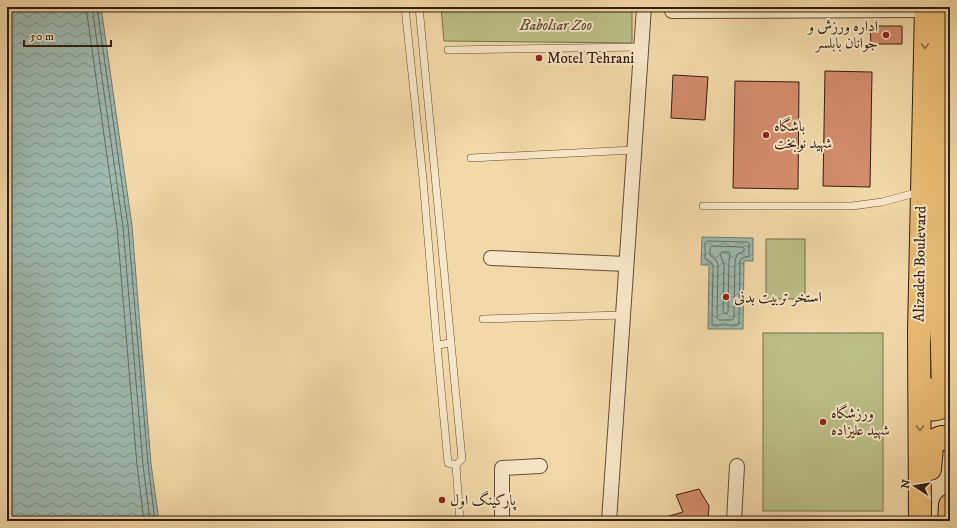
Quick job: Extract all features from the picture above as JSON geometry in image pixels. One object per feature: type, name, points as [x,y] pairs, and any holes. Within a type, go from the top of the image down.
[{"type":"main road","name":"Alizadeh Boulevard","points":[[920,518],[919,332],[922,191],[932,8]]},
{"type":"main road","name":"Alizadeh Boulevard","points":[[932,8],[938,288],[946,349],[950,366]]},
{"type":"main road","points":[[919,332],[925,402],[927,407],[934,410],[940,408],[943,404],[946,349]]},
{"type":"main road","points":[[920,518],[929,480],[932,447],[934,442],[940,437],[946,438],[950,441]]},
{"type":"main road","points":[[949,521],[950,506]]},
{"type":"street","points":[[609,521],[644,7]]},
{"type":"street","points":[[672,11],[932,8]]},
{"type":"street","points":[[492,258],[626,264]]},
{"type":"street","points":[[502,521],[502,468],[540,466]]},
{"type":"street","points":[[734,521],[737,466]]},
{"type":"lane","points":[[406,7],[448,463],[456,465]]},
{"type":"lane","points":[[419,7],[462,459],[456,465],[460,521]]},
{"type":"lane","points":[[448,50],[641,47]]},
{"type":"lane","points":[[417,118],[430,116]]},
{"type":"lane","points":[[471,158],[634,150]]},
{"type":"lane","points":[[703,206],[852,206],[882,202],[922,191]]},
{"type":"lane","points":[[484,319],[623,315]]},
{"type":"lane","points":[[436,345],[451,343]]},
{"type":"green space","name":"Babolsar Zoo","points":[[441,7],[632,7],[632,43],[444,41]]},
{"type":"green space","points":[[766,239],[805,239],[805,299],[766,299]]},
{"type":"green space","name":"ورزشگاه شهید علیزاده","points":[[763,333],[883,333],[883,511],[763,511]]},
{"type":"water","points":[[7,7],[101,7],[132,226],[151,464],[159,521],[7,521]]},
{"type":"water","name":"استخر تربیت بدنی","points":[[702,237],[753,238],[753,261],[744,261],[743,329],[708,329],[709,265],[701,265]]},
{"type":"building","name":"اداره ورزش و جوانان بابلسر","points":[[870,26],[902,26],[902,44],[871,44]]},
{"type":"building","points":[[825,71],[872,72],[870,187],[823,186]]},
{"type":"building","points":[[673,75],[708,77],[705,120],[671,118]]},
{"type":"building","name":"باشگاه شهید نوبخت","points":[[735,81],[799,82],[798,189],[733,188]]},
{"type":"building","points":[[699,489],[709,506],[708,521],[662,521],[662,518],[683,512],[676,495]]},
{"type":"place","name":"اداره ورزش و جوانان بابلسر","points":[[886,35]]},
{"type":"place","name":"Motel Tehrani","points":[[539,58]]},
{"type":"place","name":"باشگاه شهید نوبخت","points":[[766,135]]},
{"type":"place","name":"استخر تربیت بدنی","points":[[726,297]]},
{"type":"place","name":"ورزشگاه شهید علیزاده","points":[[823,422]]},
{"type":"place","name":"پارکینگ اول","points":[[442,500]]}]
